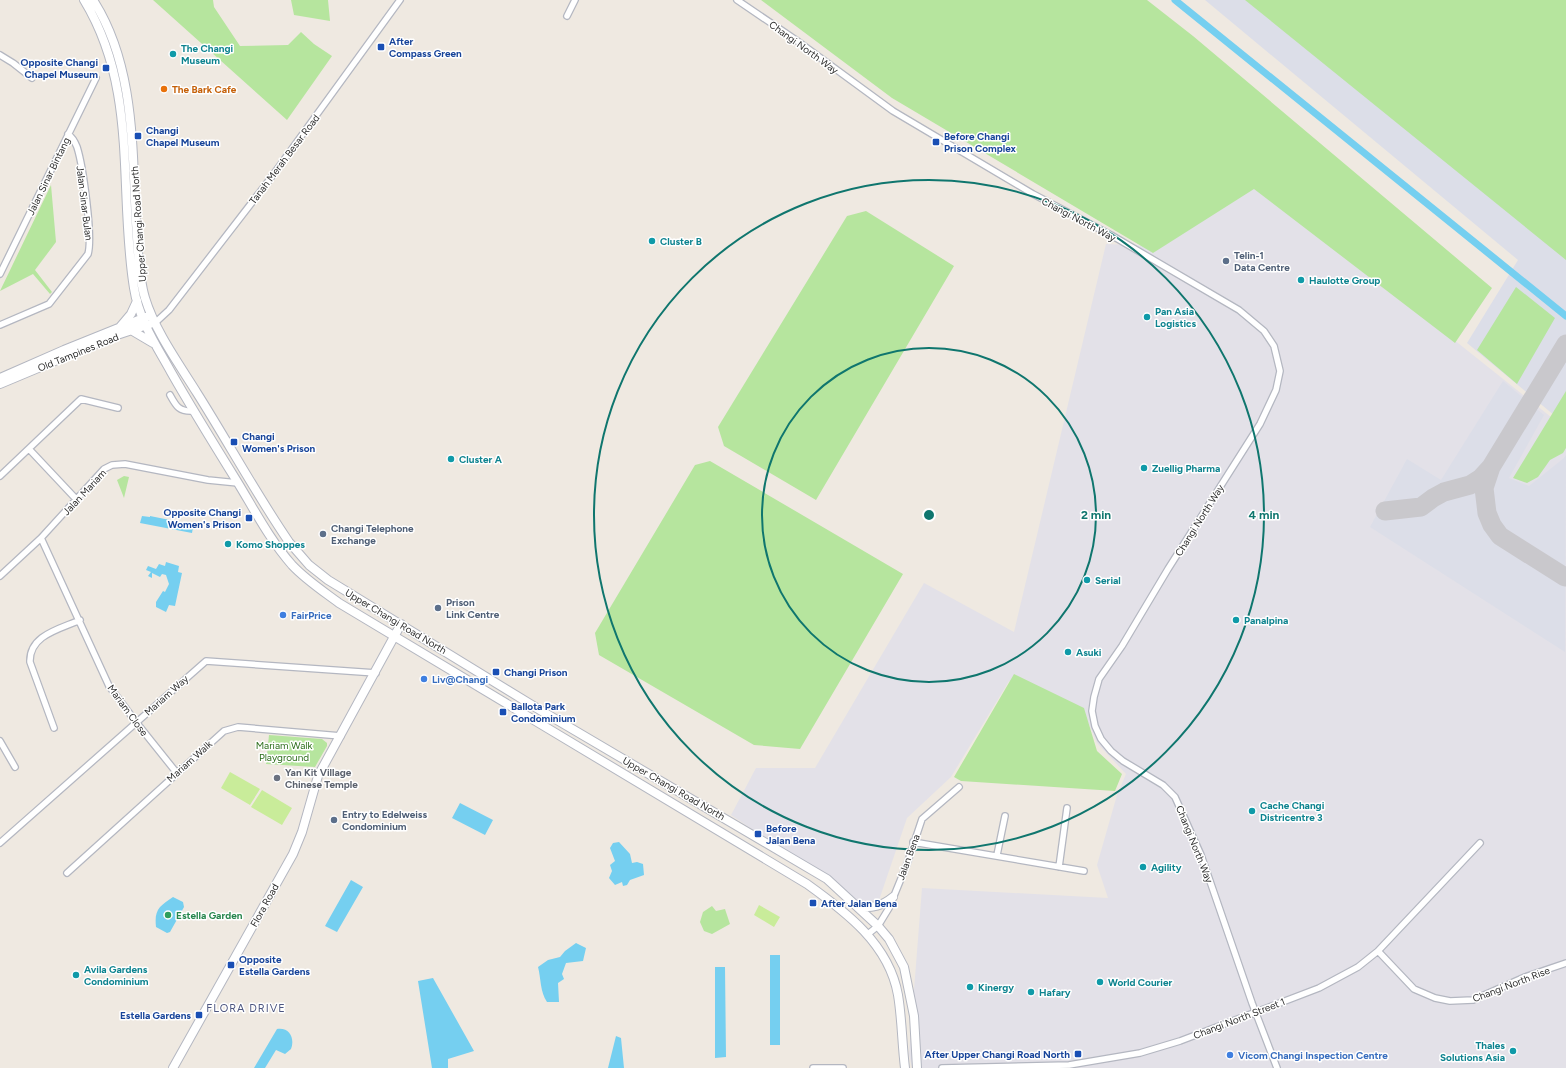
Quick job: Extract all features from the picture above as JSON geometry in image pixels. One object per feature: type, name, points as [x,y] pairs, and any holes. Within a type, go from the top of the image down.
[{"type":"street","name":"Upper Changi Road North","points":[[84,0],[94,17],[106,45],[119,93],[124,131],[129,239],[137,301],[144,322],[194,411],[266,531],[282,552],[303,577],[340,603],[633,781],[807,884],[834,903],[868,934],[889,967],[898,993],[905,1068]]},
{"type":"street","name":"Upper Changi Road North","points":[[93,0],[102,14],[114,43],[126,91],[131,129],[137,237],[145,298],[172,353],[258,493],[294,548],[309,565],[328,580],[540,710],[827,879],[878,926],[889,939],[905,970],[914,1016],[918,1068]]},
{"type":"street","name":"Tanah Merah Besar Road","points":[[154,319],[164,314],[270,179],[400,0]]},
{"type":"street","points":[[567,16],[575,0]]},
{"type":"street","name":"Changi North Way","points":[[737,0],[796,40],[893,111],[964,154],[1111,235],[1239,310],[1264,331],[1274,346],[1280,371],[1276,390],[1260,424],[1168,569],[1122,646],[1099,679],[1092,711],[1095,726],[1101,738],[1111,751],[1123,761],[1163,785],[1175,797],[1201,855],[1255,1012],[1277,1068]]},
{"type":"street","points":[[0,55],[32,78]]},
{"type":"street","name":"Jalan Sinar Bintang","points":[[0,274],[96,78]]},
{"type":"street","name":"Jalan Sinar Bulan","points":[[0,325],[49,304],[88,254],[90,237],[85,196],[76,146],[68,134]]},
{"type":"street","points":[[120,328],[131,314],[137,301]]},
{"type":"street","name":"Old Tampines Road","points":[[0,378],[120,328],[154,319]]},
{"type":"street","name":"Old Tampines Road","points":[[0,384],[131,330],[144,322]]},
{"type":"street","points":[[131,330],[156,344]]},
{"type":"street","points":[[170,395],[176,407],[181,411],[194,411]]},
{"type":"street","points":[[0,476],[81,399],[118,408]]},
{"type":"street","points":[[29,449],[76,499]]},
{"type":"street","name":"Jalan Mariam","points":[[0,576],[42,538],[104,469],[112,465],[125,464],[208,480],[238,483]]},
{"type":"street","name":"Mariam Close","points":[[42,538],[109,686],[176,772]]},
{"type":"street","points":[[54,728],[30,662],[29,654],[31,649],[46,635],[80,620]]},
{"type":"street","points":[[341,736],[401,624]]},
{"type":"street","name":"Mariam Way","points":[[0,843],[206,661],[376,673]]},
{"type":"street","name":"Mariam Walk","points":[[67,873],[216,736],[229,728],[238,727],[341,736]]},
{"type":"street","name":"Flora Road","points":[[173,1068],[292,854],[302,832],[318,776],[341,736]]},
{"type":"street","points":[[0,741],[15,767]]},
{"type":"street","points":[[633,781],[634,765]]},
{"type":"street","name":"Jalan Bena","points":[[868,934],[878,926],[893,897],[907,864],[913,842],[922,819],[959,788]]},
{"type":"street","points":[[1059,867],[1066,808]]},
{"type":"street","points":[[997,855],[1005,816]]},
{"type":"street","points":[[913,842],[997,855],[1084,871]]},
{"type":"street","name":"Changi North Street 1","points":[[942,1068],[1069,1065],[1140,1053],[1177,1042],[1319,988],[1358,967],[1378,951],[1480,843]]},
{"type":"street","points":[[859,907],[874,907],[887,902],[893,897]]},
{"type":"street","name":"Changi North Rise","points":[[1378,951],[1414,990],[1435,998],[1450,1001],[1473,1000],[1525,977],[1566,963]]},
{"type":"street","points":[[813,1068],[843,1068]]},
{"type":"shaded area","points":[[1205,0],[1566,0],[1566,425],[1467,343],[1518,260]]},
{"type":"shaded area","points":[[1256,182],[1566,429],[1566,1068],[912,1068],[909,1054],[922,888],[1108,898],[1097,865],[1117,795],[1126,774],[1097,743],[1085,715],[1009,681],[951,777],[907,818],[875,912],[731,815],[756,768],[815,768],[924,583],[1014,632],[1106,244],[1153,246]]},
{"type":"shaded area","points":[[1503,381],[1544,415],[1509,478],[1529,486],[1566,455],[1565,652],[1370,527],[1407,459],[1441,480]]},
{"type":"green space","points":[[153,0],[213,0],[214,7],[240,46],[288,45],[301,32],[314,44],[332,56],[287,120]]},
{"type":"green space","points":[[291,0],[328,0],[330,21],[294,15]]},
{"type":"green space","points":[[761,0],[1147,0],[1193,36],[1492,288],[1455,343],[1254,189],[1153,253],[892,98]]},
{"type":"green space","points":[[1245,0],[1566,0],[1566,260]]},
{"type":"green space","points":[[51,185],[56,242],[35,270],[52,292],[50,294],[33,274],[0,291]]},
{"type":"green space","points":[[866,211],[954,266],[816,500],[724,446],[718,427],[847,216]]},
{"type":"green space","points":[[1516,287],[1555,318],[1517,384],[1477,350]]},
{"type":"green space","points":[[1566,391],[1566,448],[1563,453],[1550,460],[1538,477],[1527,483],[1513,478]]},
{"type":"green space","points":[[710,461],[903,574],[800,749],[754,745],[599,655],[595,633],[695,465]]},
{"type":"green space","points":[[124,476],[129,477],[124,498],[117,480]]},
{"type":"green space","points":[[1014,674],[1084,708],[1097,751],[1122,774],[1115,791],[961,781],[954,777]]},
{"type":"green space","name":"Mariam Walk Playground","points":[[269,735],[322,739],[327,743],[327,746],[315,767],[266,764]]},
{"type":"green space","points":[[230,772],[260,789],[250,805],[221,788]]},
{"type":"green space","points":[[262,790],[292,808],[282,825],[251,807]]},
{"type":"green space","points":[[759,905],[780,917],[774,927],[754,915]]},
{"type":"green space","points":[[712,906],[716,911],[725,909],[730,924],[712,934],[704,931],[700,922],[703,912]]},
{"type":"water","points":[[142,516],[150,516],[185,523],[185,525],[193,527],[192,533],[140,523]]},
{"type":"water","points":[[166,562],[179,566],[178,572],[182,573],[175,606],[169,605],[166,612],[156,607],[156,602],[163,591],[165,592],[169,584],[166,575],[162,574],[160,577],[152,573],[152,578],[148,576],[151,572],[146,570],[148,566],[156,569],[159,564],[165,566]]},
{"type":"water","points":[[460,803],[493,820],[485,835],[452,818]]},
{"type":"water","points":[[619,842],[630,854],[632,863],[637,862],[643,864],[644,875],[630,880],[627,885],[623,886],[622,882],[615,885],[609,878],[612,871],[610,865],[615,861],[610,848],[613,843]]},
{"type":"water","points":[[351,880],[363,887],[337,932],[325,926]]},
{"type":"water","name":"Estella Garden","points":[[173,897],[183,902],[184,907],[170,932],[167,933],[156,927],[156,916],[161,906]]},
{"type":"water","points":[[576,943],[586,948],[583,961],[566,963],[562,974],[564,979],[558,983],[559,1002],[547,1002],[542,989],[538,967],[548,960],[560,957],[565,951]]},
{"type":"water","points":[[770,955],[780,955],[780,1045],[770,1045]]},
{"type":"water","points":[[715,967],[725,967],[726,1057],[715,1058]]},
{"type":"water","points":[[433,978],[474,1051],[448,1059],[448,1068],[432,1068],[418,981]]},
{"type":"water","points":[[277,1029],[285,1030],[290,1034],[292,1038],[291,1049],[285,1054],[276,1050],[265,1068],[254,1068]]},
{"type":"water","points":[[616,1036],[621,1038],[624,1068],[608,1068]]},
{"type":"waterway","points":[[1175,0],[1566,316]]},
{"type":"taxiway","points":[[1385,511],[1421,507],[1444,492],[1470,485],[1481,478],[1491,467],[1566,344]]},
{"type":"taxiway","points":[[1491,467],[1484,488],[1487,513],[1492,525],[1500,536],[1565,577]]},
{"type":"place","name":"After Compass Green","points":[[381,47]]},
{"type":"place","name":"The Changi Museum","points":[[173,54]]},
{"type":"place","name":"Opposite Changi Chapel Museum","points":[[106,68]]},
{"type":"place","name":"The Bark Cafe","points":[[164,89]]},
{"type":"place","name":"Changi Chapel Museum","points":[[138,136]]},
{"type":"place","name":"Before Changi Prison Complex","points":[[936,142]]},
{"type":"place","name":"Cluster B","points":[[652,241]]},
{"type":"place","name":"Telin-1 Data Centre","points":[[1226,261]]},
{"type":"place","name":"Haulotte Group","points":[[1301,280]]},
{"type":"place","name":"Pan Asia Logistics","points":[[1147,317]]},
{"type":"place","name":"Changi Women's Prison","points":[[234,442]]},
{"type":"place","name":"Cluster A","points":[[451,459]]},
{"type":"place","name":"Zuellig Pharma","points":[[1144,468]]},
{"type":"place","name":"Opposite Changi Women's Prison","points":[[249,518]]},
{"type":"place","name":"Changi Telephone Exchange","points":[[323,534]]},
{"type":"place","name":"Komo Shoppes","points":[[228,544]]},
{"type":"place","name":"Serial","points":[[1087,580]]},
{"type":"place","name":"Prison Link Centre","points":[[438,608]]},
{"type":"place","name":"FairPrice","points":[[283,615]]},
{"type":"place","name":"Panalpina","points":[[1236,620]]},
{"type":"place","name":"Asuki","points":[[1068,652]]},
{"type":"place","name":"Changi Prison","points":[[496,672]]},
{"type":"place","name":"Liv@Changi","points":[[424,679]]},
{"type":"place","name":"Ballota Park Condominium","points":[[503,712]]},
{"type":"place","name":"Yan Kit Village Chinese Temple","points":[[277,778]]},
{"type":"place","name":"Cache Changi Districentre 3","points":[[1252,811]]},
{"type":"place","name":"Entry to Edelweiss Condominium","points":[[334,820]]},
{"type":"place","name":"Before Jalan Bena","points":[[758,834]]},
{"type":"place","name":"Agility","points":[[1143,867]]},
{"type":"place","name":"After Jalan Bena","points":[[813,903]]},
{"type":"place","name":"Estella Garden","points":[[168,915]]},
{"type":"place","name":"Opposite Estella Gardens","points":[[231,965]]},
{"type":"place","name":"Avila Gardens Condominium","points":[[76,975]]},
{"type":"place","name":"World Courier","points":[[1100,982]]},
{"type":"place","name":"Kinergy","points":[[970,987]]},
{"type":"place","name":"Hafary","points":[[1031,992]]},
{"type":"place","name":"Estella Gardens","points":[[199,1015]]},
{"type":"place","name":"Thales Solutions Asia","points":[[1513,1051]]},
{"type":"place","name":"After Upper Changi Road North","points":[[1078,1054]]},
{"type":"place","name":"Vicom Changi Inspection Centre","points":[[1230,1055]]},
{"type":"district","name":"FLORA DRIVE","points":[[246,1008]]}]
